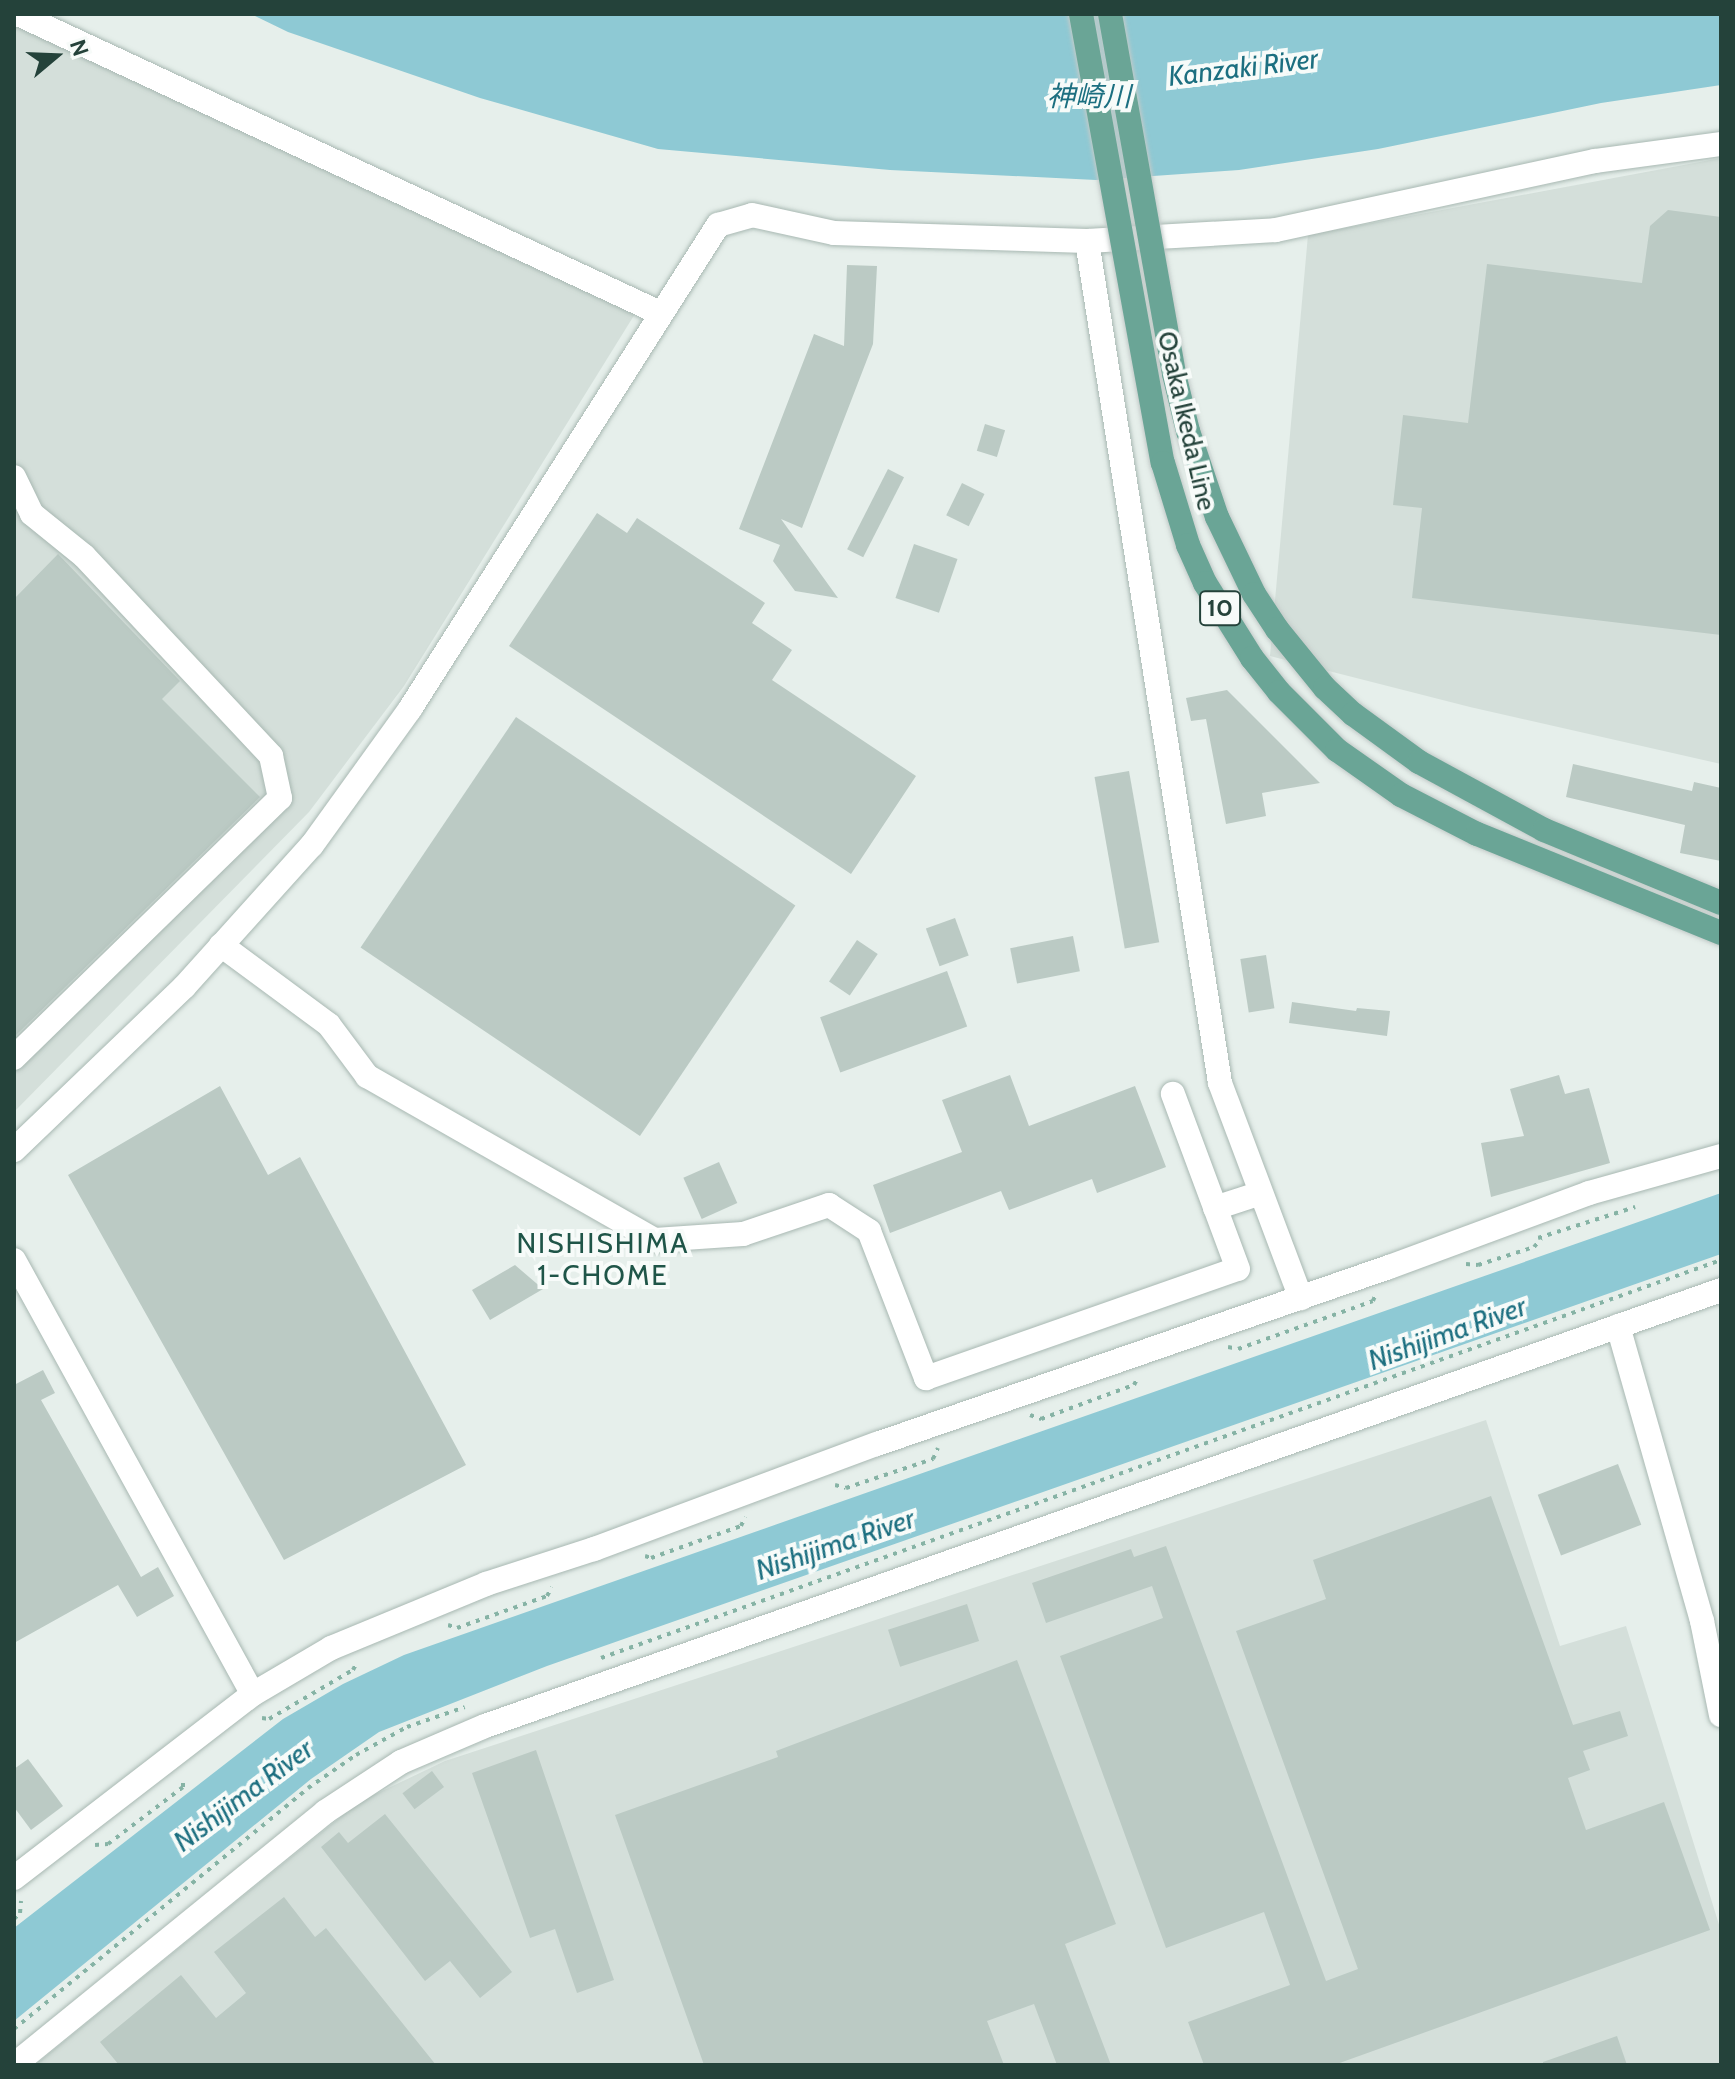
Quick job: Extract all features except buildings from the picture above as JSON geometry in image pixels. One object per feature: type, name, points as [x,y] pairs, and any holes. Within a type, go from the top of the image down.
[{"type":"main road","name":"Osaka Ikeda Line","points":[[1081,14],[1163,463],[1179,519],[1205,583],[1252,658],[1279,692],[1337,750],[1401,795],[1477,834],[1721,933]]},
{"type":"main road","name":"Osaka Ikeda Line","points":[[1110,14],[1174,374],[1188,431],[1223,531],[1254,594],[1277,629],[1325,688],[1353,714],[1419,762],[1544,830],[1721,903]]},
{"type":"street","points":[[18,14],[660,313]]},
{"type":"street","points":[[14,1150],[184,987],[312,845],[410,709],[718,225],[752,215],[834,233],[1087,241],[1276,230],[1595,161],[1721,144]]},
{"type":"street","points":[[1087,241],[1220,1083],[1301,1298]]},
{"type":"street","points":[[14,477],[32,514],[84,556],[271,756],[280,798],[14,1058]]},
{"type":"street","points":[[14,531],[32,514]]},
{"type":"street","points":[[221,945],[329,1025],[367,1076],[655,1240],[743,1234],[829,1205],[869,1231],[926,1378],[1238,1269],[1173,1094]]},
{"type":"street","points":[[23,1890],[258,1701],[331,1648],[486,1584],[594,1549],[892,1439],[1301,1298],[1589,1193],[1721,1156]]},
{"type":"street","points":[[1215,1208],[1261,1193]]},
{"type":"street","points":[[14,1260],[258,1701]]},
{"type":"street","points":[[14,2065],[301,1831],[401,1762],[485,1726],[1721,1290]]},
{"type":"street","points":[[1618,1326],[1702,1621],[1721,1715]]},
{"type":"path","points":[[1467,1256],[1460,1263],[1478,1265],[1534,1247],[1541,1239],[1644,1204]]},
{"type":"path","points":[[1530,1234],[1541,1239]]},
{"type":"path","points":[[1227,1340],[1221,1346],[1238,1349],[1373,1301],[1375,1293],[1369,1290]]},
{"type":"path","points":[[1037,1406],[1029,1415],[1041,1419],[1134,1385],[1139,1375],[1130,1374]]},
{"type":"path","points":[[838,1478],[833,1485],[846,1488],[933,1459],[939,1446],[928,1446]]},
{"type":"path","points":[[637,1554],[651,1558],[741,1526],[745,1515],[736,1514]]},
{"type":"path","points":[[447,1617],[445,1624],[457,1628],[547,1596],[553,1585],[542,1584]]},
{"type":"path","points":[[258,1701],[259,1717],[269,1719],[353,1670],[358,1658],[346,1659]]},
{"type":"path","points":[[173,1777],[183,1777],[194,1768]]},
{"type":"path","points":[[96,1838],[93,1846],[108,1844],[183,1787],[183,1777]]},
{"type":"path","points":[[14,1902],[23,1890]]},
{"type":"path","points":[[14,1919],[20,1913],[23,1890]]},
{"type":"shaded area","points":[[14,15],[638,309],[404,686],[309,812],[14,1112]]},
{"type":"shaded area","points":[[1721,158],[1721,764],[1470,707],[1270,656],[1308,235]]},
{"type":"shaded area","points":[[1486,1420],[1560,1646],[1626,1626],[1721,1931],[1721,2065],[35,2065],[359,1802],[445,1761]]},
{"type":"water","name":"神崎川","points":[[251,14],[1721,14],[1721,85],[1601,103],[1378,149],[1239,170],[1096,180],[890,170],[658,149],[480,98],[288,32]]},
{"type":"water","name":"Nishijima River","points":[[1721,1193],[1721,1254],[547,1666],[379,1732],[311,1779],[14,2021],[14,1928],[283,1719],[343,1684],[404,1655]]},
{"type":"district","name":"NISHISHIMA 1-CHOME","points":[[603,1259]]},
{"type":"water label","name":"Kanzaki River","points":[[1243,67]]}]
